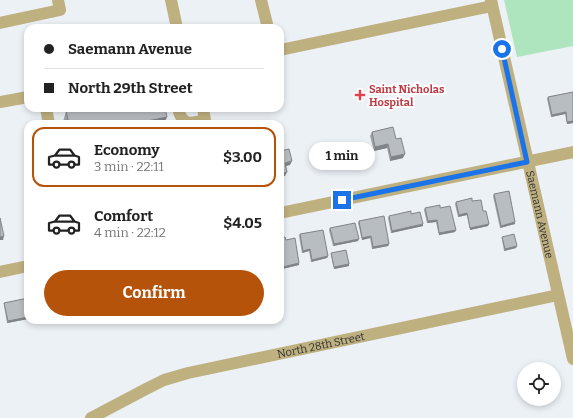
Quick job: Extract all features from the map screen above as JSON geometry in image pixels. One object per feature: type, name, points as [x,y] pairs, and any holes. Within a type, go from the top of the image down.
[{"type":"street","points":[[0,23],[60,10],[58,0]]},
{"type":"street","points":[[171,0],[176,24]]},
{"type":"street","points":[[261,0],[267,24]]},
{"type":"street","points":[[284,49],[491,3]]},
{"type":"street","name":"Saemann Avenue","points":[[491,3],[573,359]]},
{"type":"street","points":[[0,102],[24,98]]},
{"type":"street","points":[[284,212],[573,152]]},
{"type":"street","points":[[0,272],[24,267]]},
{"type":"street","name":"North 28th Street","points":[[91,418],[164,380],[188,373],[558,295]]},
{"type":"green space","points":[[504,0],[573,0],[573,46],[517,57]]},
{"type":"building","points":[[573,92],[573,121],[567,122],[566,112],[552,115],[548,97]]},
{"type":"building","points":[[66,112],[166,112],[167,117],[152,120],[68,120]]},
{"type":"building","points":[[393,127],[396,139],[401,138],[405,154],[391,157],[388,144],[375,147],[372,132]]},
{"type":"building","points":[[289,149],[292,161],[285,163],[287,172],[284,173],[284,150]]},
{"type":"building","points":[[509,191],[515,222],[501,226],[494,194]]},
{"type":"building","points":[[472,198],[472,201],[481,200],[483,211],[486,211],[489,224],[470,228],[467,213],[459,215],[456,202]]},
{"type":"building","points":[[440,205],[440,208],[450,206],[456,230],[439,233],[437,220],[428,221],[425,208]]},
{"type":"building","points":[[411,211],[411,214],[420,212],[423,224],[392,231],[389,216]]},
{"type":"building","points":[[384,216],[389,244],[373,247],[371,236],[362,238],[359,221]]},
{"type":"building","points":[[0,218],[4,236],[0,237]]},
{"type":"building","points":[[355,223],[359,239],[334,244],[330,228]]},
{"type":"building","points":[[323,230],[328,256],[312,260],[310,249],[303,251],[300,234]]},
{"type":"building","points":[[514,234],[517,246],[505,249],[502,237]]},
{"type":"building","points":[[284,237],[286,240],[295,238],[299,263],[284,267]]},
{"type":"building","points":[[346,250],[349,264],[334,267],[331,253]]},
{"type":"building","points":[[24,299],[24,318],[8,321],[4,303]]},
{"type":"place","name":"Saint Nicholas Hospital","points":[[360,95]]},
{"type":"route","points":[[342,200],[527,162],[502,49]]}]
